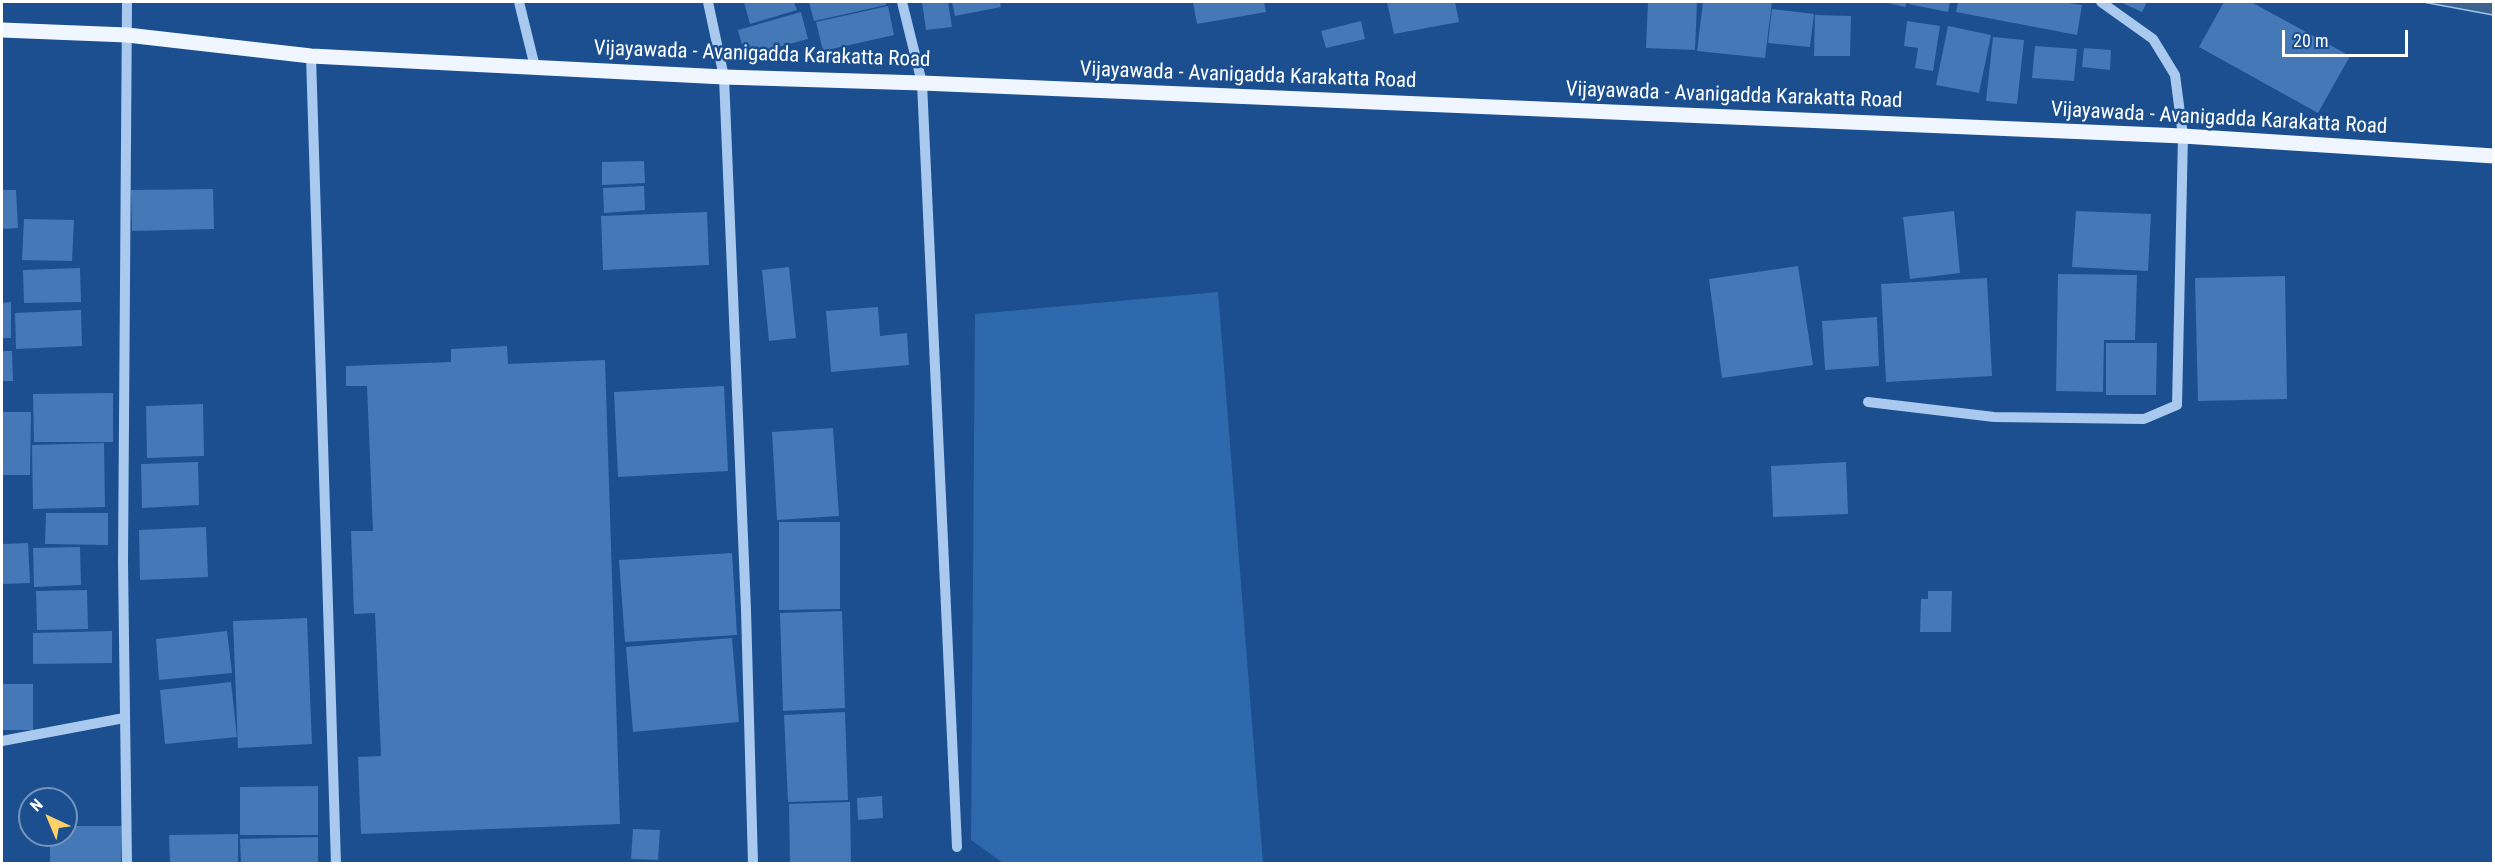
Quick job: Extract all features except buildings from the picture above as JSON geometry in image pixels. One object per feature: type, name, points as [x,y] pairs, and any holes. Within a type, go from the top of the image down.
[{"type":"main road","name":"Vijayawada - Avanigadda Karakatta Road","points":[[2,30],[127,35],[311,56],[724,77],[922,83],[2183,136],[2493,156]]},
{"type":"street","points":[[127,2],[124,718],[127,864]]},
{"type":"street","points":[[519,2],[535,67]]},
{"type":"street","points":[[708,2],[724,77],[746,610],[753,864]]},
{"type":"street","points":[[902,2],[922,83],[957,847]]},
{"type":"street","points":[[1868,402],[1994,417],[2144,419],[2177,405],[2183,136],[2175,75],[2153,39],[2101,2]]},
{"type":"street","points":[[311,56],[336,864]]},
{"type":"street","points":[[2,741],[124,718]]},
{"type":"shaded area","points":[[2423,2],[2493,2],[2493,15]]},
{"type":"shaded area","points":[[1218,292],[1263,863],[1003,863],[971,840],[975,314]]}]
